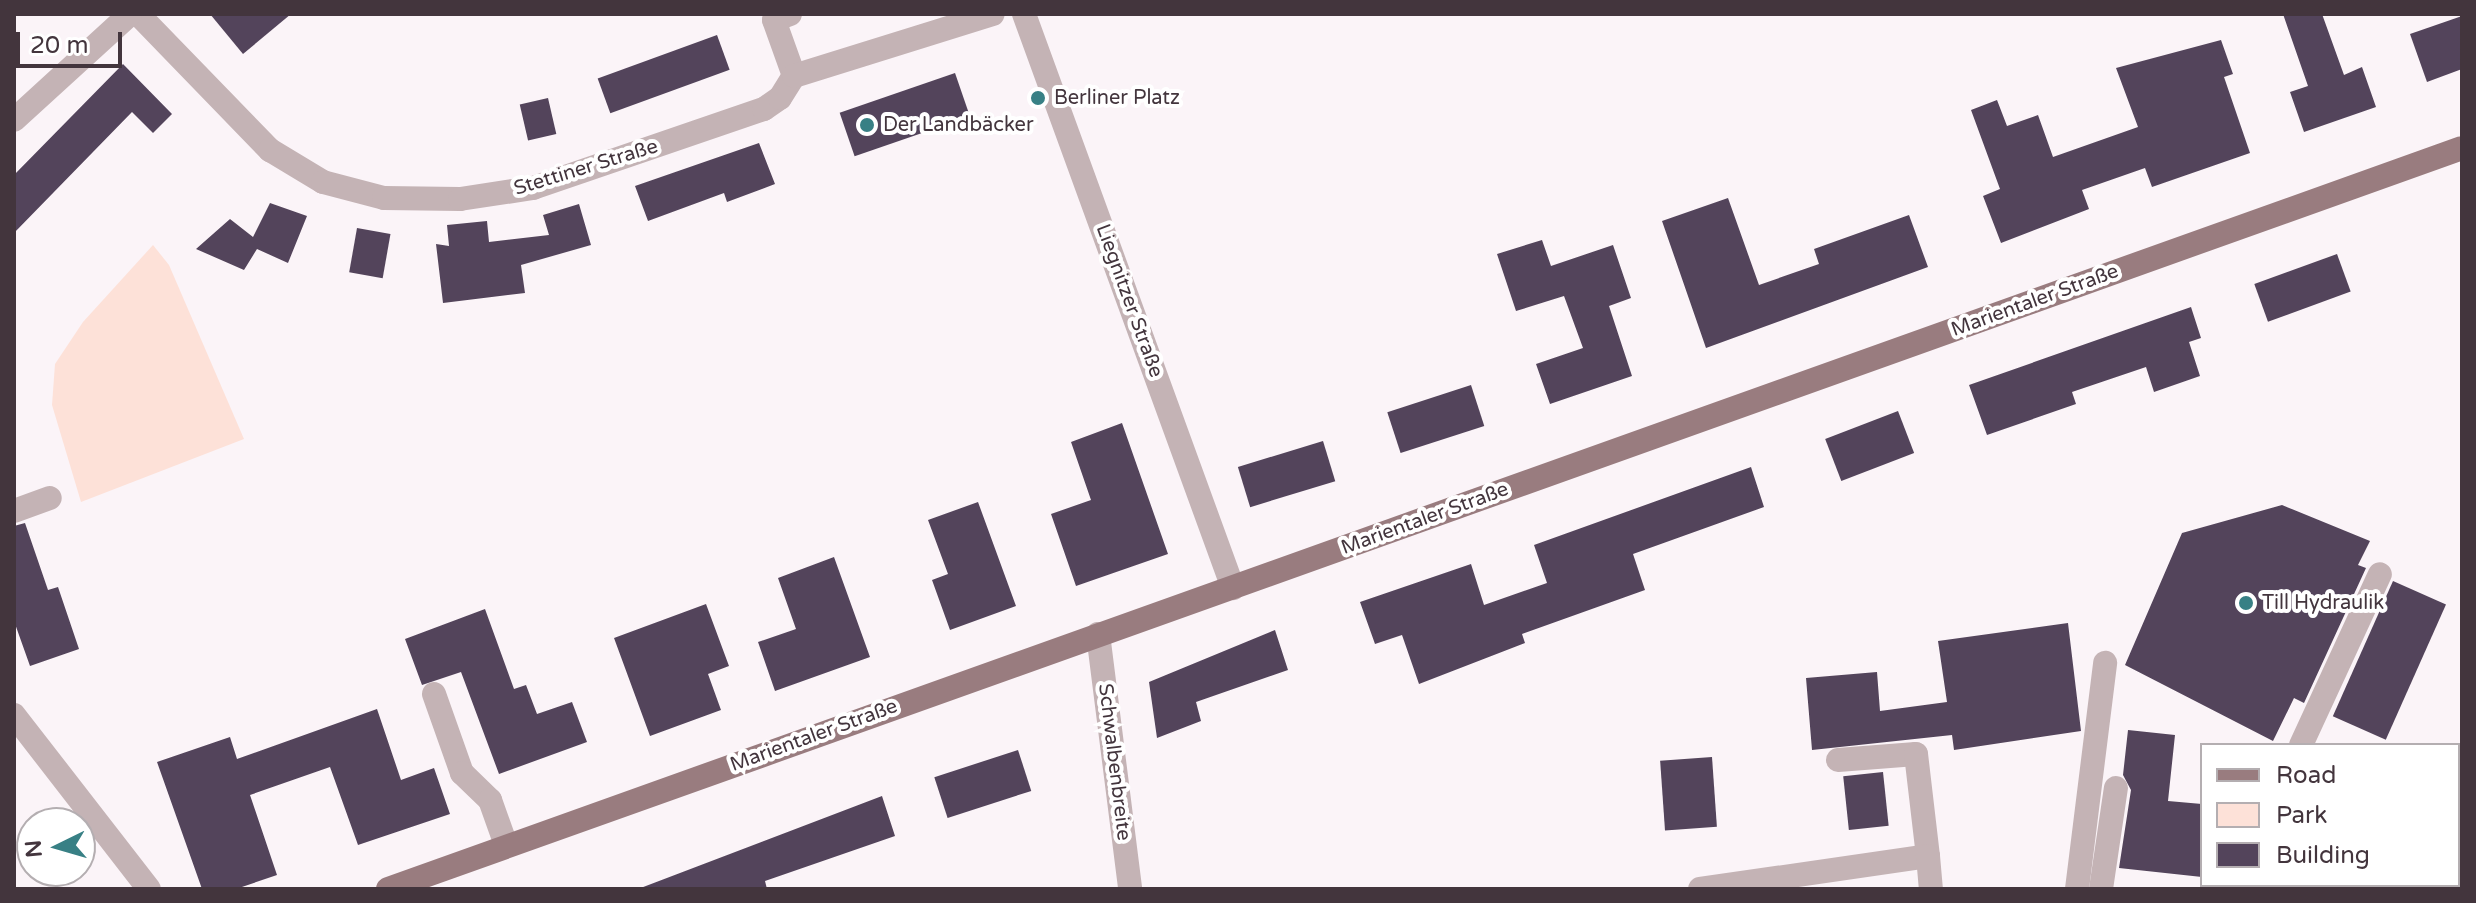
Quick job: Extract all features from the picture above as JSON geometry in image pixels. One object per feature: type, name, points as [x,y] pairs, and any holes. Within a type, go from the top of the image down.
[{"type":"main road","name":"Marientaler Straße","points":[[388,889],[2462,148]]},
{"type":"street","points":[[14,120],[130,14]]},
{"type":"street","name":"Stettiner Straße","points":[[138,14],[270,150],[323,182],[384,198],[460,199],[533,188],[764,109],[794,76]]},
{"type":"street","points":[[790,14],[774,20],[794,76],[993,14]]},
{"type":"street","name":"Liegnitzer Straße","points":[[1024,14],[1233,588]]},
{"type":"street","points":[[14,511],[50,498]]},
{"type":"street","points":[[2302,743],[2380,574]]},
{"type":"street","name":"Schwalbenbreite","points":[[1098,634],[1130,889]]},
{"type":"street","points":[[2077,889],[2105,663]]},
{"type":"street","points":[[434,694],[462,773],[490,800],[506,845]]},
{"type":"street","points":[[14,715],[149,889]]},
{"type":"street","points":[[1838,760],[1916,754],[1931,889]]},
{"type":"street","points":[[2101,889],[2116,788]]},
{"type":"street","points":[[1700,889],[1928,856]]},
{"type":"green space","points":[[153,245],[169,265],[244,439],[81,502],[52,405],[55,364],[83,322]]},
{"type":"building","points":[[210,14],[291,14],[243,54]]},
{"type":"building","points":[[2283,14],[2322,14],[2344,75],[2362,67],[2376,107],[2304,132],[2290,92],[2308,86]]},
{"type":"building","points":[[2462,16],[2462,69],[2427,82],[2410,34]]},
{"type":"building","points":[[717,35],[730,70],[610,113],[598,78]]},
{"type":"building","points":[[2221,40],[2233,74],[2224,77],[2250,153],[2152,187],[2145,168],[2082,190],[2089,209],[2001,243],[1983,196],[2000,189],[1971,110],[1997,100],[2007,126],[2038,115],[2053,157],[2138,127],[2116,68]]},
{"type":"building","points":[[123,64],[172,114],[153,133],[132,112],[14,233],[14,175]]},
{"type":"building","points":[[955,73],[970,116],[855,156],[840,113]]},
{"type":"building","points":[[548,98],[556,134],[528,141],[520,105]]},
{"type":"building","points":[[759,143],[775,184],[727,202],[724,193],[648,221],[635,186]]},
{"type":"building","points":[[1728,198],[1759,285],[1819,264],[1814,249],[1909,215],[1928,267],[1706,348],[1662,221]]},
{"type":"building","points":[[270,203],[307,216],[288,263],[257,249],[244,270],[196,249],[230,219],[253,237]]},
{"type":"building","points":[[579,204],[591,245],[521,265],[525,293],[443,303],[436,244],[449,246],[447,225],[487,221],[489,242],[549,235],[543,215]]},
{"type":"building","points":[[357,228],[390,234],[383,278],[349,272]]},
{"type":"building","points":[[1542,240],[1551,266],[1613,245],[1631,298],[1609,306],[1632,376],[1550,404],[1536,364],[1583,348],[1564,296],[1516,311],[1497,254]]},
{"type":"building","points":[[2337,254],[2351,292],[2268,322],[2254,284]]},
{"type":"building","points":[[2191,307],[2201,338],[2189,342],[2200,376],[2154,392],[2146,367],[2072,392],[2076,404],[1987,435],[1969,385]]},
{"type":"building","points":[[1471,385],[1484,426],[1401,453],[1387,412]]},
{"type":"building","points":[[1898,411],[1914,453],[1841,481],[1825,439]]},
{"type":"building","points":[[1122,423],[1168,554],[1076,586],[1051,514],[1091,500],[1071,442]]},
{"type":"building","points":[[1323,441],[1335,481],[1250,507],[1238,467]]},
{"type":"building","points":[[1751,467],[1764,507],[1633,554],[1645,590],[1522,634],[1525,643],[1419,684],[1402,635],[1375,644],[1360,602],[1471,564],[1484,605],[1547,583],[1534,545]]},
{"type":"building","points":[[978,502],[1016,606],[950,630],[932,580],[948,574],[928,520]]},
{"type":"building","name":"Till Hydraulik","points":[[2282,505],[2370,541],[2358,565],[2366,568],[2304,703],[2294,698],[2273,741],[2125,665],[2182,533]]},
{"type":"building","points":[[25,523],[48,590],[58,587],[79,649],[30,666],[14,621],[14,526]]},
{"type":"building","points":[[834,557],[870,657],[775,691],[758,642],[796,629],[778,578]]},
{"type":"building","points":[[2393,581],[2446,605],[2386,740],[2333,716]]},
{"type":"building","points":[[706,604],[729,666],[708,674],[721,710],[650,736],[614,638]]},
{"type":"building","points":[[485,609],[514,689],[526,685],[537,714],[572,702],[587,742],[499,774],[461,672],[422,685],[405,639]]},
{"type":"building","points":[[2068,623],[2081,731],[1954,750],[1952,735],[1812,750],[1806,678],[1877,672],[1880,711],[1947,702],[1938,641]]},
{"type":"building","points":[[1275,630],[1288,670],[1196,702],[1201,721],[1157,738],[1149,682]]},
{"type":"building","points":[[377,709],[401,780],[434,768],[450,814],[358,845],[330,767],[250,795],[277,875],[236,889],[202,889],[157,762],[230,737],[237,759]]},
{"type":"building","points":[[2128,730],[2175,735],[2168,801],[2200,804],[2200,877],[2119,868],[2131,790],[2123,775]]},
{"type":"building","points":[[1018,750],[1031,791],[948,818],[934,777]]},
{"type":"building","points":[[1712,757],[1717,827],[1665,830],[1660,761]]},
{"type":"building","points":[[1883,772],[1889,826],[1849,830],[1843,776]]},
{"type":"building","points":[[882,796],[895,836],[765,881],[767,889],[638,889]]},
{"type":"place","name":"Berliner Platz","points":[[1038,98]]},
{"type":"place","name":"Der Landbäcker","points":[[867,125]]},
{"type":"place","name":"Till Hydraulik","points":[[2246,603]]}]
